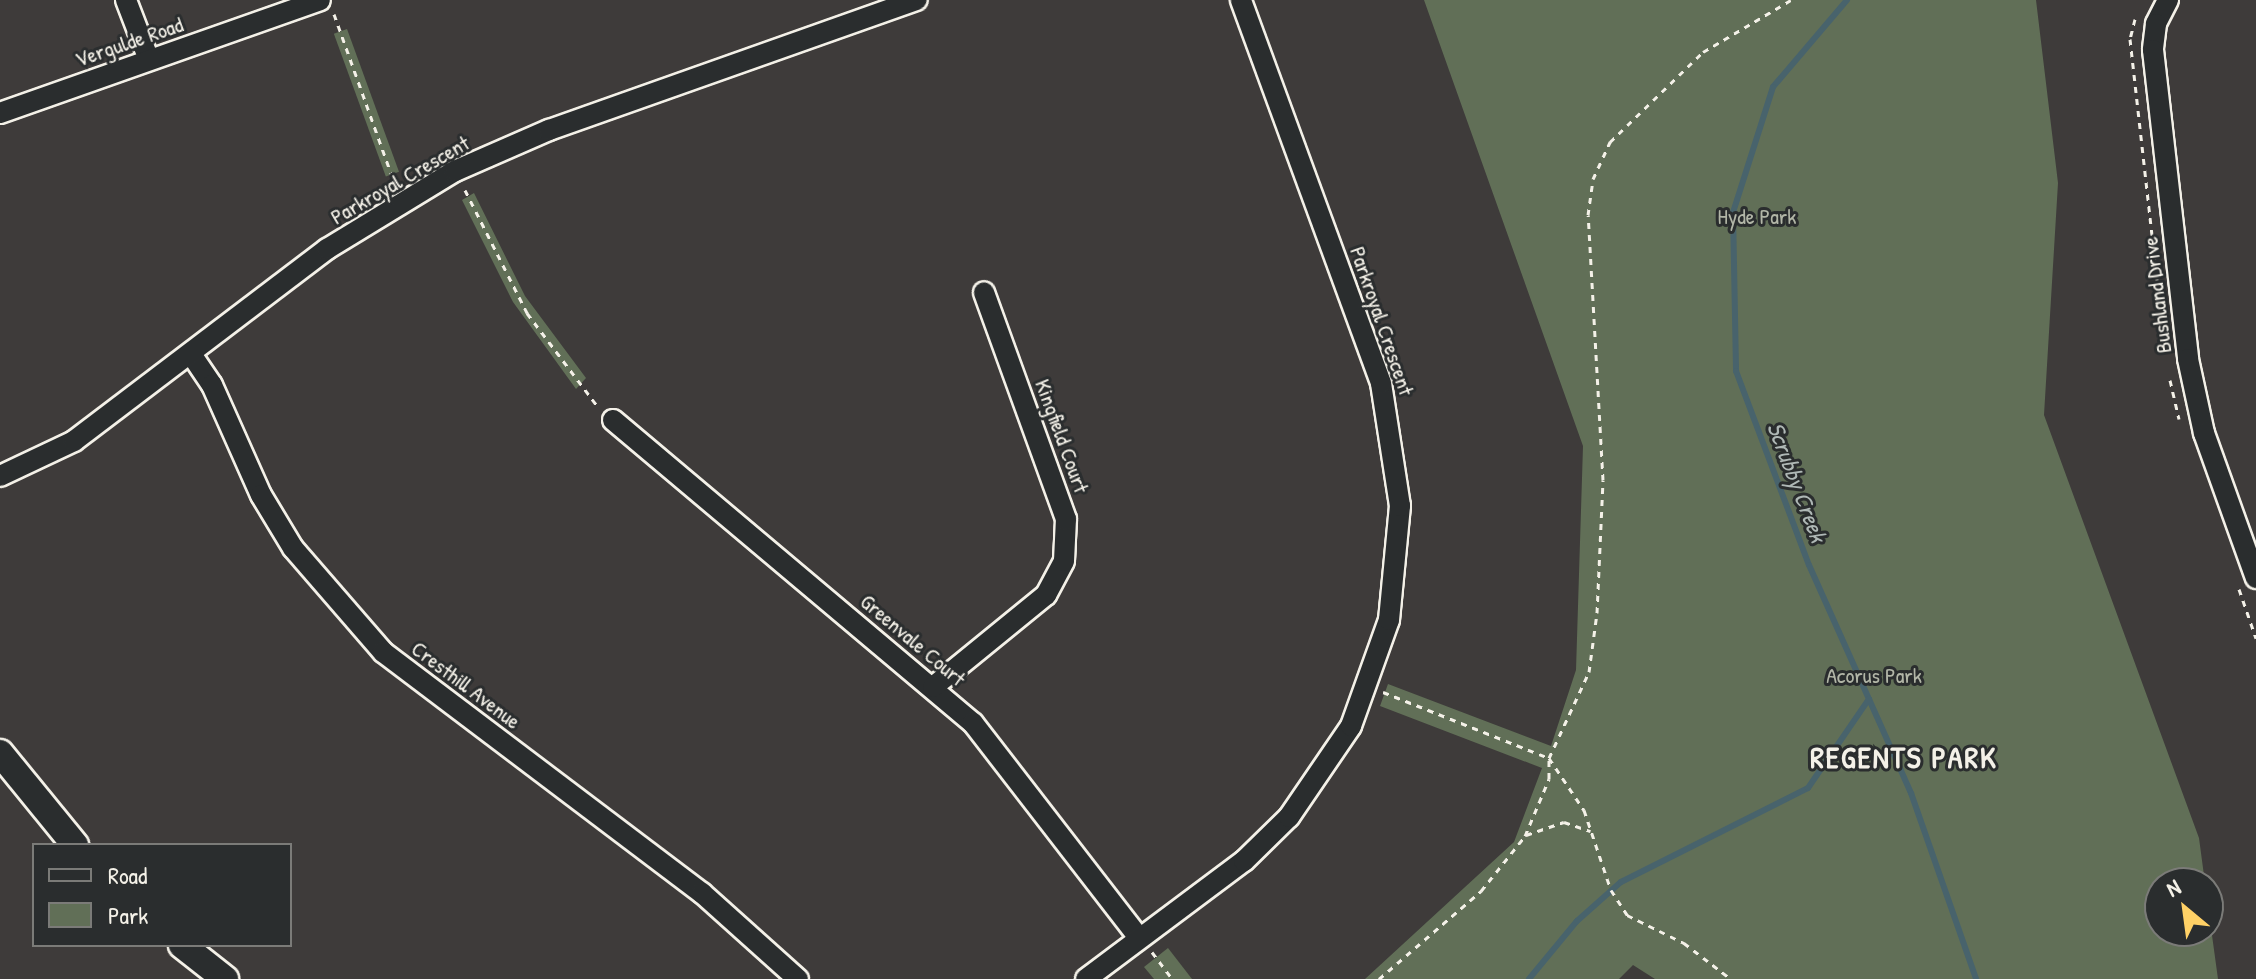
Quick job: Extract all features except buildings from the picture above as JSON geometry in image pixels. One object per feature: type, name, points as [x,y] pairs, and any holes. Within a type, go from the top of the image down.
[{"type":"street","points":[[126,0],[149,60]]},
{"type":"street","name":"Vergulde Road","points":[[0,113],[320,0]]},
{"type":"street","name":"Parkroyal Crescent","points":[[0,476],[74,441],[327,249],[455,171],[549,130],[917,0]]},
{"type":"street","name":"Parkroyal Crescent","points":[[1086,979],[1244,861],[1289,817],[1351,726],[1369,686],[1389,620],[1400,506],[1393,441],[1381,383],[1241,0]]},
{"type":"street","name":"Bushland Drive","points":[[2168,0],[2156,24],[2153,50],[2188,359],[2204,433],[2256,576]]},
{"type":"street","name":"Kingfield Court","points":[[933,687],[1046,595],[1064,561],[1066,519],[984,292]]},
{"type":"street","name":"Cresthill Avenue","points":[[191,354],[212,385],[261,495],[293,548],[383,652],[702,893],[798,979]]},
{"type":"street","name":"Greenvale Court","points":[[613,420],[933,687],[1003,757],[1139,938]]},
{"type":"street","points":[[0,753],[73,843]]},
{"type":"street","points":[[185,947],[225,979]]},
{"type":"path","points":[[329,0],[395,184]]},
{"type":"path","points":[[1379,979],[1481,891],[1525,836],[1549,779],[1549,758],[1589,672],[1597,613],[1602,449],[1588,215],[1593,179],[1610,142],[1703,52],[1791,0]]},
{"type":"path","points":[[455,171],[527,313],[587,397],[613,420]]},
{"type":"path","points":[[1369,686],[1549,758],[1575,792],[1611,890],[1627,915],[1684,943],[1731,979]]},
{"type":"path","points":[[1525,836],[1564,822],[1590,831]]},
{"type":"path","points":[[1139,938],[1172,979]]},
{"type":"path","points":[[1723,972],[1724,979]]},
{"type":"green space","points":[[1424,0],[2036,0],[2058,183],[2044,415],[2199,838],[2203,867],[2144,867],[2144,947],[2214,947],[2218,979],[1655,979],[1633,965],[1619,979],[1365,979],[1514,842],[1542,768],[1380,706],[1388,684],[1551,746],[1576,670],[1583,446]]},
{"type":"green space","points":[[347,29],[399,172],[386,177],[334,34]]},
{"type":"green space","points":[[474,193],[525,296],[586,378],[576,389],[513,302],[462,200]]},
{"type":"green space","points":[[1168,948],[1192,979],[1154,979],[1144,967]]},
{"type":"waterway","name":"Scrubby Creek","points":[[1847,0],[1773,87],[1733,212],[1736,371],[1809,565],[1911,793],[1976,979]]},
{"type":"waterway","points":[[1529,979],[1577,921],[1621,882],[1808,788],[1869,699]]},
{"type":"district","name":"REGENTS PARK","points":[[1904,757]]},
{"type":"park label","name":"Hyde Park","points":[[1757,217]]},
{"type":"park label","name":"Acorus Park","points":[[1874,676]]}]
